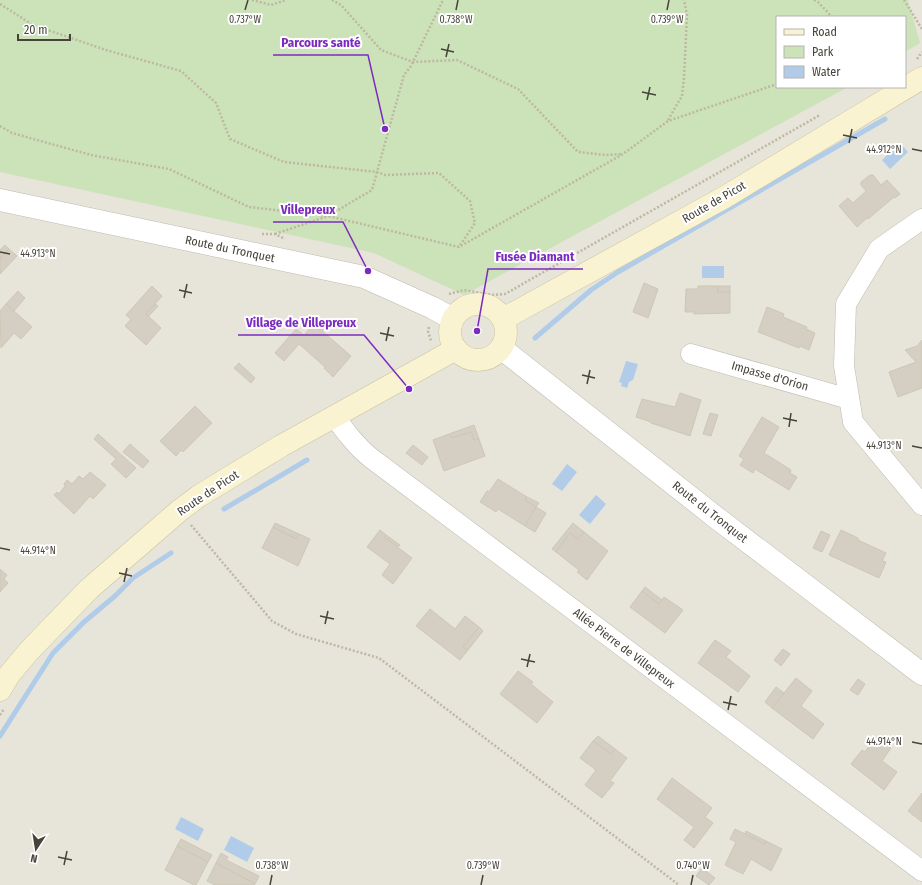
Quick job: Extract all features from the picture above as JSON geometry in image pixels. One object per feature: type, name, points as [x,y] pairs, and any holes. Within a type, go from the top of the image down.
[{"type":"main road","name":"Route de Picot","points":[[906,88],[922,78]]},
{"type":"main road","name":"Route de Picot","points":[[503,319],[725,197],[905,88]]},
{"type":"main road","points":[[473,304],[482,304],[498,312],[503,319],[506,334],[501,348],[487,358],[478,360],[462,355],[452,342],[450,327],[458,312],[465,307],[473,304]]},
{"type":"main road","name":"Route de Picot","points":[[2,699],[9,675],[28,651],[89,589],[179,511],[205,492],[281,446],[456,349]]},
{"type":"street","name":"Route du Tronquet","points":[[0,200],[364,278],[433,308],[453,319]]},
{"type":"street","points":[[922,219],[879,249],[846,304],[844,366],[853,422],[922,505]]},
{"type":"street","name":"Route du Tronquet","points":[[501,348],[718,519],[922,674]]},
{"type":"street","name":"Impasse d'Orion","points":[[691,354],[849,398]]},
{"type":"street","name":"Allée Pierre de Villepreux","points":[[334,416],[346,434],[363,452],[922,871]]},
{"type":"path","points":[[252,0],[271,5],[286,0]]},
{"type":"path","points":[[332,0],[341,5],[381,50],[413,62],[457,60],[518,89],[578,152],[606,155],[623,154]]},
{"type":"path","points":[[275,234],[328,216],[372,190],[404,75],[413,62],[443,0]]},
{"type":"path","points":[[668,121],[682,96],[687,15],[684,0]]},
{"type":"path","points":[[814,0],[818,2],[831,16]]},
{"type":"path","points":[[904,0],[922,29]]},
{"type":"path","points":[[0,4],[33,25],[106,50],[181,71],[216,103],[230,139],[284,162],[377,172],[385,175],[438,173],[470,201],[475,223],[459,247]]},
{"type":"path","points":[[0,126],[12,133],[91,155],[169,169],[248,206],[328,216],[459,247],[623,154],[668,121],[776,84]]},
{"type":"path","points":[[433,308],[439,300],[449,294],[464,290],[492,295],[505,294],[822,114]]},
{"type":"path","points":[[190,523],[272,621],[296,634],[379,658],[679,885]]},
{"type":"path","points":[[0,715],[2,699]]},
{"type":"shaded area","points":[[0,0],[922,0],[922,885],[0,885]]},
{"type":"green space","points":[[0,0],[908,0],[920,43],[906,51],[906,16],[776,16],[776,88],[846,88],[464,295],[374,253],[0,172]]},
{"type":"water","points":[[900,143],[908,152],[890,169],[882,160]]},
{"type":"water","points":[[702,266],[724,266],[724,278],[702,278]]},
{"type":"water","points":[[626,361],[638,364],[633,380],[629,382],[627,388],[621,386],[622,383],[619,382]]},
{"type":"water","points":[[567,464],[577,472],[562,491],[552,484]]},
{"type":"water","points":[[596,495],[606,504],[590,524],[579,515]]},
{"type":"water","points":[[181,817],[204,829],[198,841],[175,829]]},
{"type":"water","points":[[231,836],[254,848],[247,862],[224,850]]},
{"type":"building","points":[[870,175],[873,175],[881,185],[887,180],[900,194],[895,198],[894,197],[857,227],[839,206],[848,198],[853,203],[866,191],[861,185],[861,182]]},
{"type":"building","points":[[5,245],[9,249],[0,259],[0,250]]},
{"type":"building","points":[[9,249],[17,256],[0,274],[0,259]]},
{"type":"building","points":[[644,283],[658,289],[648,318],[633,312]]},
{"type":"building","points":[[152,286],[162,296],[146,314],[161,328],[146,345],[125,326],[131,319],[126,315]]},
{"type":"building","points":[[698,286],[718,286],[718,292],[730,292],[730,313],[694,314],[694,312],[685,312],[686,289],[698,289]]},
{"type":"building","points":[[718,286],[730,286],[730,292],[718,292]]},
{"type":"building","points":[[18,291],[25,298],[14,311],[6,304]]},
{"type":"building","points":[[6,304],[32,327],[21,339],[14,333],[1,348],[0,311]]},
{"type":"building","points":[[155,304],[158,306],[148,317],[146,314]]},
{"type":"building","points":[[767,307],[784,314],[783,317],[807,327],[806,329],[815,333],[809,350],[800,346],[799,348],[758,332]]},
{"type":"building","points":[[318,320],[326,327],[322,331],[314,324]]},
{"type":"building","points":[[314,324],[351,356],[333,377],[324,368],[325,367],[299,344],[284,361],[275,353],[296,329],[304,335]]},
{"type":"building","points":[[922,340],[922,388],[898,397],[889,372],[916,362],[905,350],[917,346]]},
{"type":"building","points":[[239,363],[255,378],[251,383],[234,368]]},
{"type":"building","points":[[680,393],[701,400],[690,436],[636,417],[642,399],[675,407]]},
{"type":"building","points":[[195,406],[212,423],[183,452],[181,450],[176,456],[160,441]]},
{"type":"building","points":[[710,413],[718,415],[711,436],[703,434]]},
{"type":"building","points":[[762,417],[779,427],[764,453],[791,470],[790,473],[797,477],[789,490],[755,469],[753,473],[740,465],[744,459],[739,456]]},
{"type":"building","points":[[474,425],[479,439],[474,440],[471,432],[451,438],[449,434]]},
{"type":"building","points":[[471,432],[474,440],[479,439],[485,456],[444,471],[433,440],[449,434],[451,438]]},
{"type":"building","points":[[98,434],[136,468],[126,478],[111,464],[116,459],[94,439]]},
{"type":"building","points":[[130,444],[149,461],[143,468],[123,452]]},
{"type":"building","points":[[413,445],[428,457],[422,465],[406,453]]},
{"type":"building","points":[[90,472],[106,485],[93,499],[90,496],[74,514],[54,495],[57,492],[59,494],[65,486],[64,484],[67,480],[72,484],[79,476],[83,479]]},
{"type":"building","points":[[498,479],[527,497],[525,500],[536,507],[525,526],[498,509],[496,512],[480,502],[487,491],[489,492]]},
{"type":"building","points":[[527,497],[539,503],[536,507],[525,500]]},
{"type":"building","points":[[536,507],[546,513],[535,532],[525,526]]},
{"type":"building","points":[[275,523],[299,534],[296,539],[273,527]]},
{"type":"building","points":[[573,523],[584,532],[578,539],[570,533],[556,552],[552,549]]},
{"type":"building","points":[[273,527],[296,539],[299,534],[310,539],[298,566],[262,548]]},
{"type":"building","points":[[380,530],[386,535],[384,537],[412,558],[393,584],[382,575],[390,564],[367,547]]},
{"type":"building","points":[[841,530],[886,553],[882,561],[886,562],[879,578],[829,555]]},
{"type":"building","points":[[821,531],[830,535],[822,552],[813,548]]},
{"type":"building","points":[[584,532],[608,551],[587,580],[577,572],[579,570],[556,552],[570,533],[578,539]]},
{"type":"building","points":[[386,535],[400,545],[398,547],[384,537]]},
{"type":"building","points":[[0,569],[7,575],[4,579],[8,583],[0,592]]},
{"type":"building","points":[[645,587],[662,600],[659,604],[642,591]]},
{"type":"building","points":[[642,591],[659,604],[664,597],[683,610],[665,633],[630,607]]},
{"type":"building","points":[[430,609],[455,629],[465,616],[479,627],[463,647],[468,650],[460,660],[416,626]]},
{"type":"building","points":[[479,627],[483,631],[468,650],[463,647]]},
{"type":"building","points":[[715,640],[731,651],[726,657],[750,676],[738,692],[698,663]]},
{"type":"building","points":[[783,649],[790,654],[781,666],[774,660]]},
{"type":"building","points":[[518,671],[533,682],[531,684],[553,702],[537,723],[500,694]]},
{"type":"building","points":[[796,678],[812,691],[801,706],[824,724],[813,739],[772,708]]},
{"type":"building","points":[[858,679],[865,684],[858,695],[850,690]]},
{"type":"building","points":[[776,687],[784,693],[772,708],[765,702]]},
{"type":"building","points":[[598,736],[615,749],[611,754],[593,741]]},
{"type":"building","points":[[876,737],[891,748],[882,761],[897,772],[884,790],[851,764],[862,750],[865,752]]},
{"type":"building","points":[[593,741],[611,754],[615,749],[627,758],[610,781],[614,783],[602,798],[585,785],[596,770],[580,758]]},
{"type":"building","points":[[672,778],[712,808],[705,817],[713,823],[694,848],[684,840],[694,827],[657,799]]},
{"type":"building","points":[[922,793],[922,822],[908,811]]},
{"type":"building","points":[[735,829],[765,844],[766,841],[782,849],[771,871],[751,859],[743,874],[725,865],[736,842],[730,839]]},
{"type":"building","points":[[746,831],[766,841],[765,844],[745,834]]},
{"type":"building","points":[[181,839],[212,855],[208,862],[177,846]]},
{"type":"building","points":[[177,846],[208,862],[196,885],[165,870]]},
{"type":"building","points":[[221,853],[228,857],[226,860],[259,876],[255,884],[216,863]]},
{"type":"building","points":[[216,863],[255,884],[215,885],[207,881]]},
{"type":"building","points":[[702,868],[715,878],[709,885],[696,876]]},
{"type":"waterway","points":[[535,338],[591,290],[618,272],[885,119]]},
{"type":"waterway","points":[[224,509],[307,460]]},
{"type":"waterway","points":[[0,736],[53,653],[84,622],[115,596],[133,578],[171,553]]},
{"type":"place","name":"Parcours santé","points":[[385,129]]},
{"type":"place","name":"Villepreux","points":[[368,271]]},
{"type":"place","name":"Fusée Diamant","points":[[477,331]]},
{"type":"place","name":"Village de Villepreux","points":[[409,389]]}]
